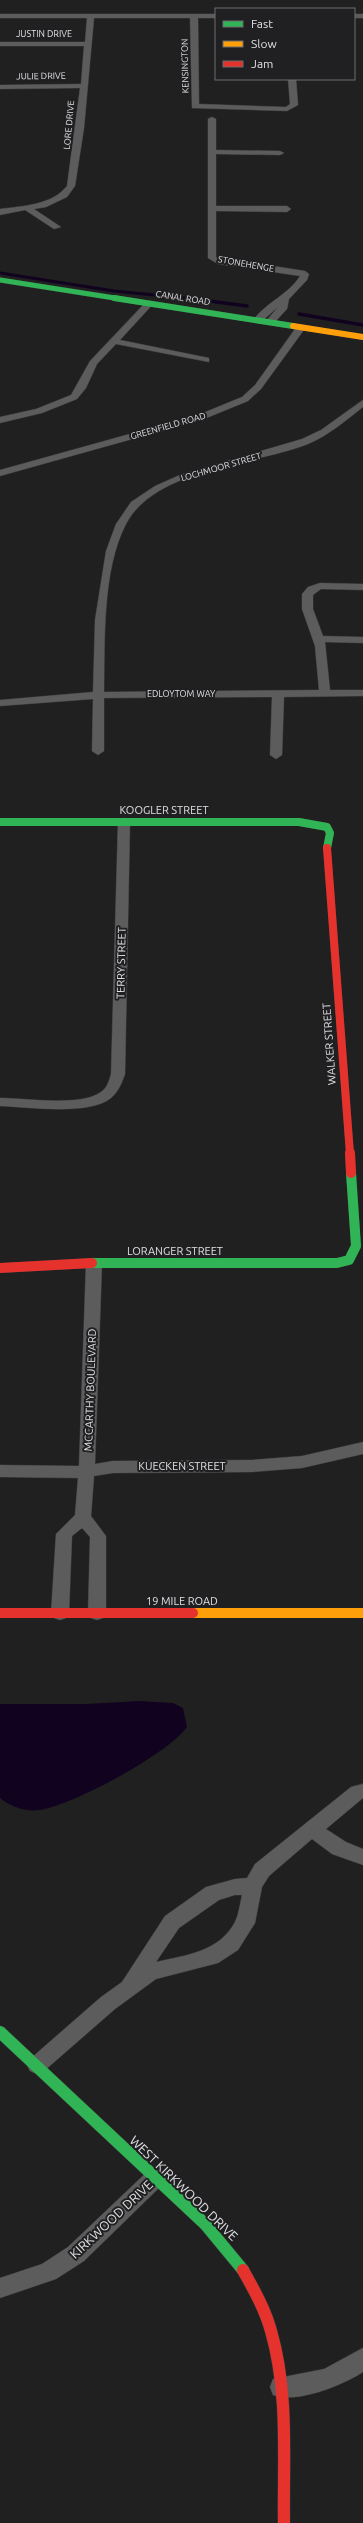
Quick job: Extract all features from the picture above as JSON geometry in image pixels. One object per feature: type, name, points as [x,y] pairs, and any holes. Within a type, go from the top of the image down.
[{"type":"street","points":[[0,16],[215,16]]},
{"type":"street","name":"LORE DRIVE","points":[[0,212],[28,209],[55,200],[64,195],[71,186],[80,128],[91,16]]},
{"type":"street","name":"KENSINGTON","points":[[194,16],[195,106],[287,109],[294,105],[292,80]]},
{"type":"street","name":"JUSTIN DRIVE","points":[[0,44],[89,44]]},
{"type":"street","name":"JULIE DRIVE","points":[[0,87],[83,86]]},
{"type":"street","name":"STONEHENGE","points":[[212,119],[212,255],[214,259],[305,274],[304,278],[285,298],[270,308],[259,319]]},
{"type":"street","points":[[211,152],[280,154]]},
{"type":"street","points":[[212,208],[286,209]]},
{"type":"street","points":[[28,209],[57,227]]},
{"type":"street","name":"CANAL ROAD","points":[[0,280],[363,336]]},
{"type":"street","name":"STONEHENGE","points":[[271,321],[282,309],[285,298]]},
{"type":"street","points":[[0,420],[39,411],[74,397],[81,388],[93,363],[150,303]]},
{"type":"street","name":"GREENFIELD ROAD","points":[[0,473],[201,417],[245,399],[258,387],[301,326]]},
{"type":"street","points":[[114,341],[206,360]]},
{"type":"street","name":"LOCHMOOR STREET","points":[[98,751],[101,599],[115,539],[124,518],[135,504],[151,492],[174,481],[204,470],[288,447],[318,435],[363,404]]},
{"type":"street","points":[[325,693],[319,639],[310,621],[306,602],[310,590],[322,586],[363,587]]},
{"type":"street","points":[[319,639],[363,640]]},
{"type":"street","name":"EDLOYTOM WAY","points":[[0,703],[100,695],[363,693]]},
{"type":"street","points":[[276,755],[278,694]]},
{"type":"street","name":"KOOGLER STREET","points":[[0,822],[299,822],[327,827]]},
{"type":"street","name":"TERRY STREET","points":[[0,1102],[67,1103],[102,1098],[114,1086],[118,1074],[124,822]]},
{"type":"street","name":"WALKER STREET","points":[[327,827],[330,833],[327,843],[356,1246],[349,1260]]},
{"type":"street","name":"LORANGER STREET","points":[[0,1268],[28,1264],[94,1263],[321,1264],[337,1263],[349,1260]]},
{"type":"street","name":"MCCARTHY BOULEVARD","points":[[83,1517],[94,1263]]},
{"type":"street","name":"KUECKEN STREET","points":[[0,1471],[86,1472],[113,1467],[252,1466],[302,1462],[363,1448]]},
{"type":"street","points":[[60,1613],[64,1534],[83,1517],[98,1536],[97,1613]]},
{"type":"street","name":"19 MILE ROAD","points":[[0,1613],[363,1613]]},
{"type":"street","points":[[37,2065],[108,2003],[151,1972],[210,1956],[231,1944],[245,1923],[253,1886],[262,1870],[357,1792],[363,1791]]},
{"type":"street","points":[[308,1833],[339,1848],[363,1857]]},
{"type":"street","points":[[127,1990],[172,1922],[213,1893],[235,1887],[253,1886]]},
{"type":"street","name":"WEST KIRKWOOD DRIVE","points":[[0,2032],[156,2177],[232,2252],[253,2285],[268,2315],[275,2339],[281,2386],[284,2523]]},
{"type":"street","name":"KIRKWOOD DRIVE","points":[[0,2288],[48,2272],[76,2254],[156,2177]]},
{"type":"street","points":[[281,2386],[316,2383],[333,2377],[363,2359]]},
{"type":"shaded area","points":[[140,1701],[173,1703],[183,1708],[187,1727],[177,1738],[161,1751],[141,1764],[119,1777],[74,1799],[55,1806],[34,1810],[14,1806],[0,1798],[0,1704],[86,1704]]},
{"type":"waterway","points":[[0,273],[114,291],[194,299]]},
{"type":"waterway","points":[[187,298],[247,306]]},
{"type":"waterway","points":[[299,314],[363,325]]},
{"type":"traffic: fast","points":[[0,280],[293,326]]},
{"type":"traffic: fast","points":[[0,822],[299,822],[327,827],[330,833],[327,848]]},
{"type":"traffic: fast","points":[[92,1263],[337,1263],[349,1260],[356,1246],[351,1173]]},
{"type":"traffic: fast","points":[[0,2032],[205,2224],[243,2270]]},
{"type":"traffic: slow","points":[[293,326],[363,337]]},
{"type":"traffic: slow","points":[[193,1613],[363,1613]]},
{"type":"traffic: jam","points":[[327,848],[351,1173]]},
{"type":"traffic: jam","points":[[0,1268],[92,1263]]},
{"type":"traffic: jam","points":[[0,1613],[193,1613]]},
{"type":"traffic: jam","points":[[243,2270],[260,2300],[271,2330],[278,2361],[284,2425],[284,2523]]}]
